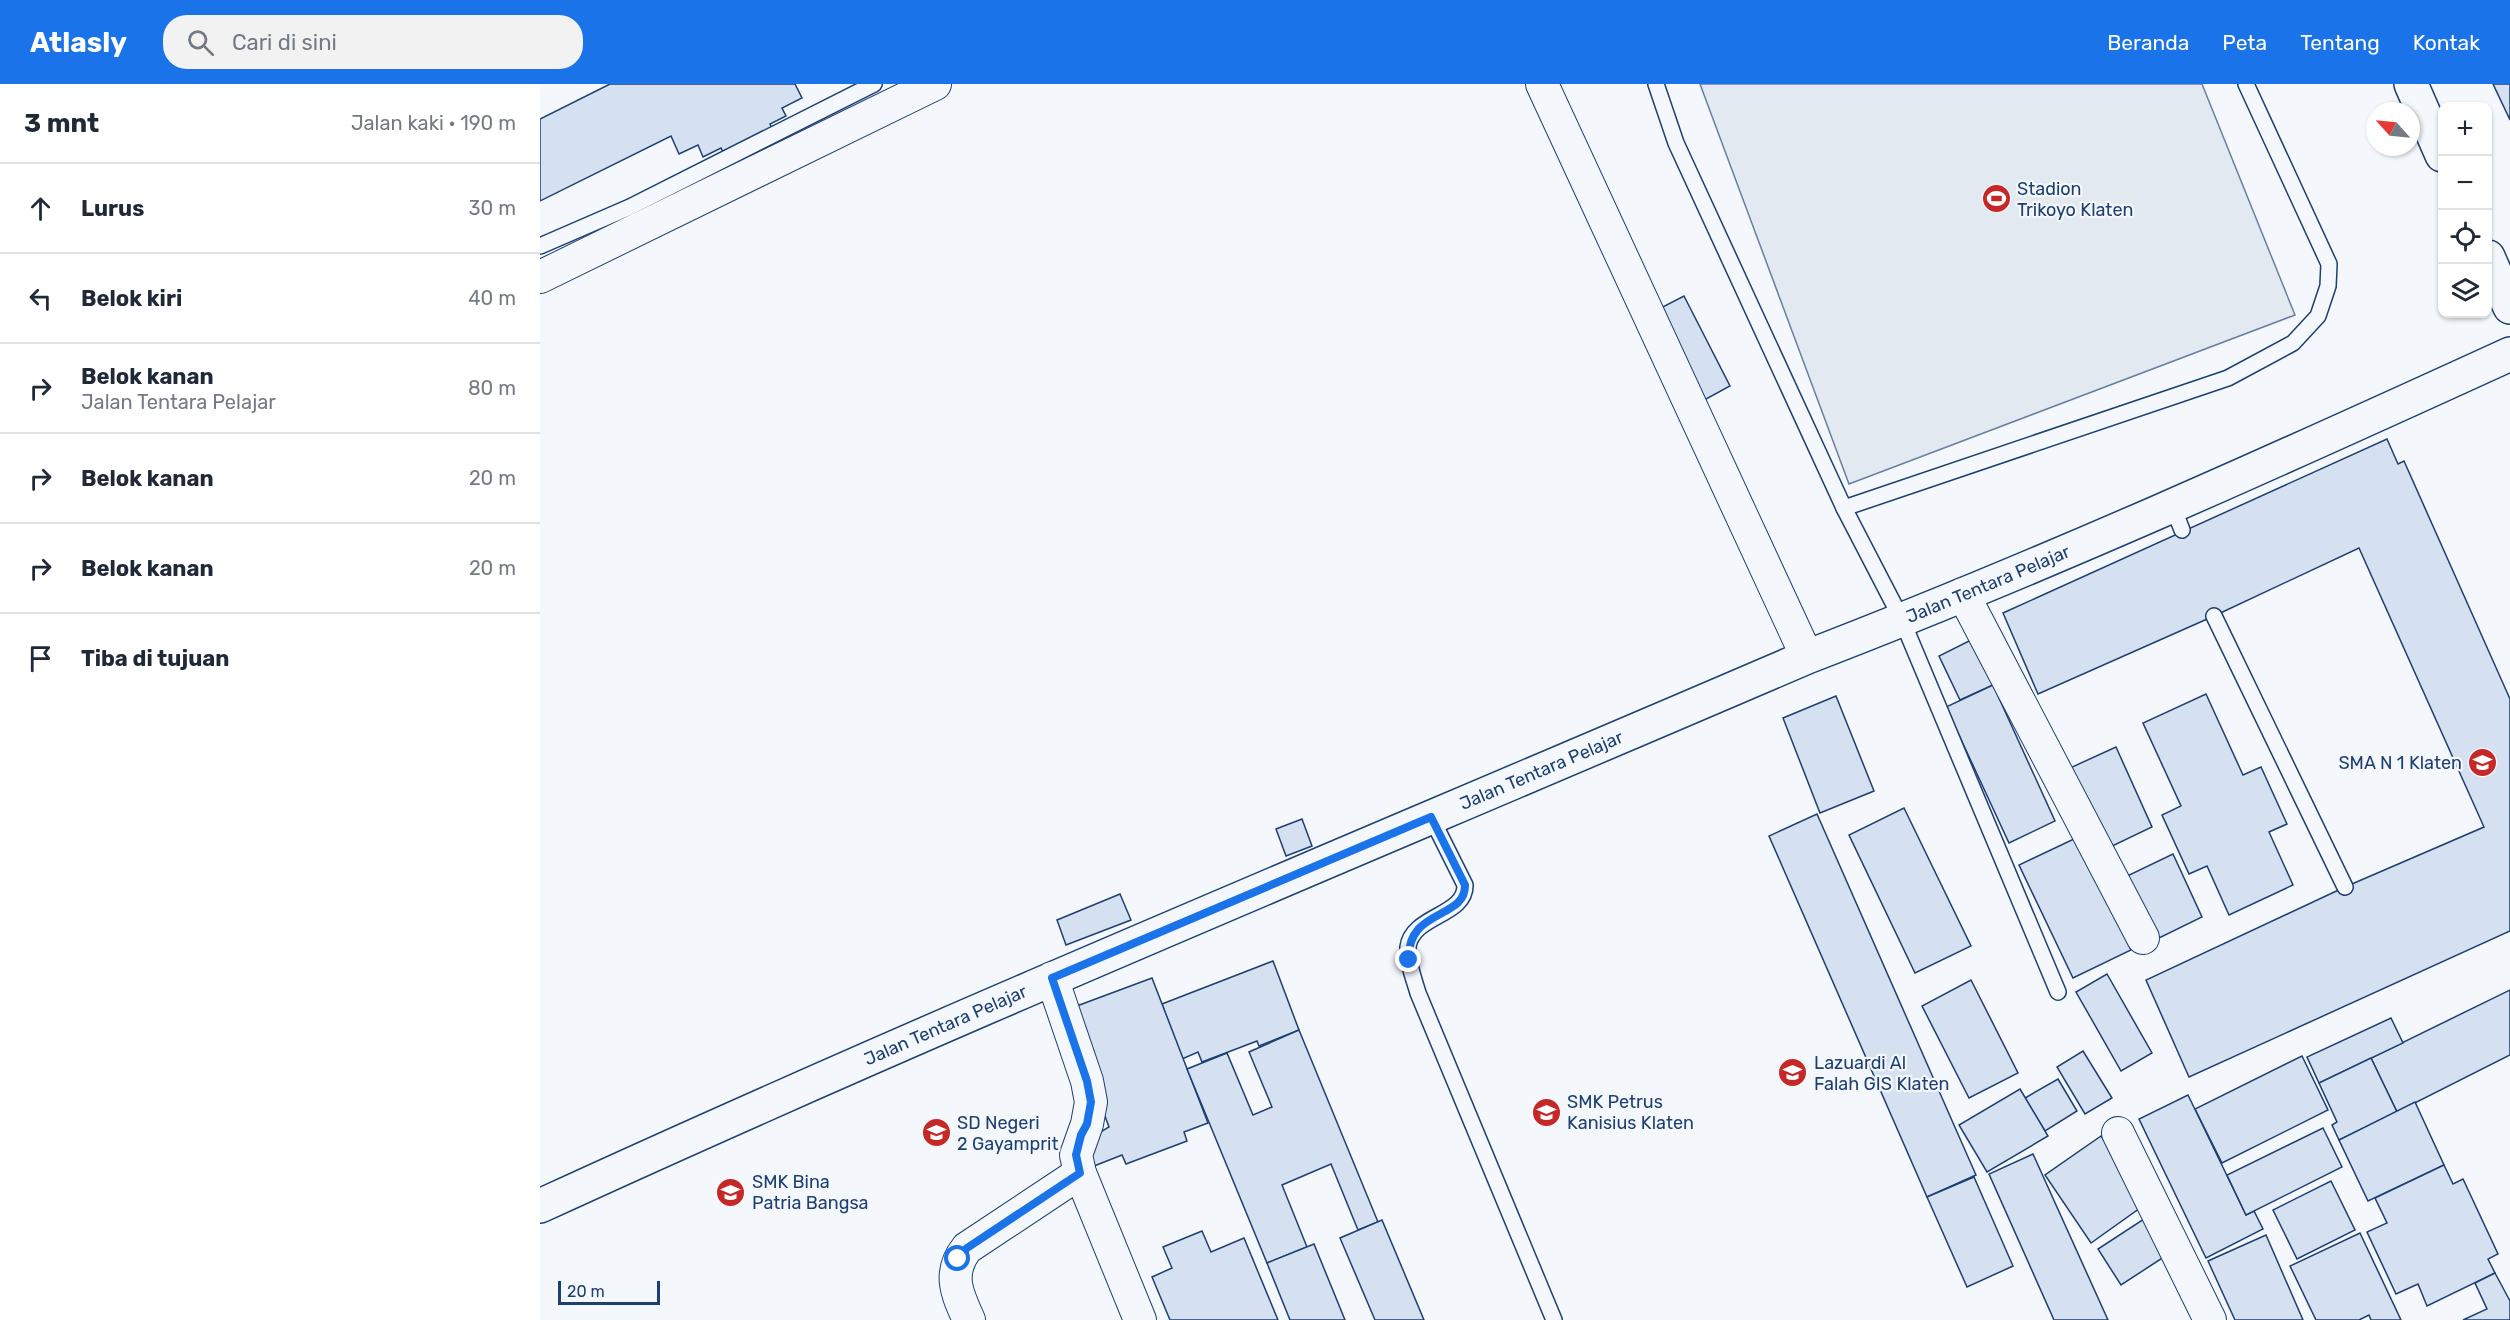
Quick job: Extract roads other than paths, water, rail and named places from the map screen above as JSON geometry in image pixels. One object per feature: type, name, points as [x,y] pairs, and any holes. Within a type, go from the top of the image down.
[{"type":"main road","points":[[2411,84],[2438,146]]},
{"type":"main road","points":[[2491,264],[2510,307]]},
{"type":"main road","name":"Jalan Tentara Pelajar","points":[[540,1206],[1052,978],[1807,657],[1964,594],[2177,519],[2510,354]]},
{"type":"street","points":[[540,277],[935,84]]},
{"type":"street","points":[[1542,84],[1807,657]]},
{"type":"street","points":[[1964,594],[2143,938]]},
{"type":"street","points":[[1052,978],[1087,1081],[1091,1102],[1087,1124],[1081,1135],[1076,1155],[1080,1173],[1140,1320]]},
{"type":"street","points":[[2118,1133],[2210,1320]]},
{"type":"street","points":[[969,1320],[955,1290],[958,1259],[967,1248],[1080,1173]]},
{"type":"lane","points":[[540,246],[630,207],[874,84]]},
{"type":"lane","points":[[1656,84],[1676,143],[1844,508],[1902,620],[2058,992]]},
{"type":"lane","points":[[1844,508],[2228,378],[2293,343],[2318,316],[2328,286],[2329,264],[2246,84]]},
{"type":"lane","points":[[2214,616],[2345,887]]},
{"type":"lane","points":[[1431,817],[1465,885],[1466,892],[1462,900],[1417,929],[1411,938],[1409,960],[1418,993],[1554,1320]]},
{"type":"place","name":"Stadion Trikoyo Klaten","points":[[1996,199]]},
{"type":"place","name":"SMA N 1 Klaten","points":[[2483,763]]},
{"type":"place","name":"Lazuardi Al Falah GIS Klaten","points":[[1793,1073]]},
{"type":"place","name":"SMK Petrus Kanisius Klaten","points":[[1546,1112]]},
{"type":"place","name":"SD Negeri 2 Gayamprit","points":[[936,1133]]},
{"type":"place","name":"SMK Bina Patria Bangsa","points":[[731,1192]]}]
